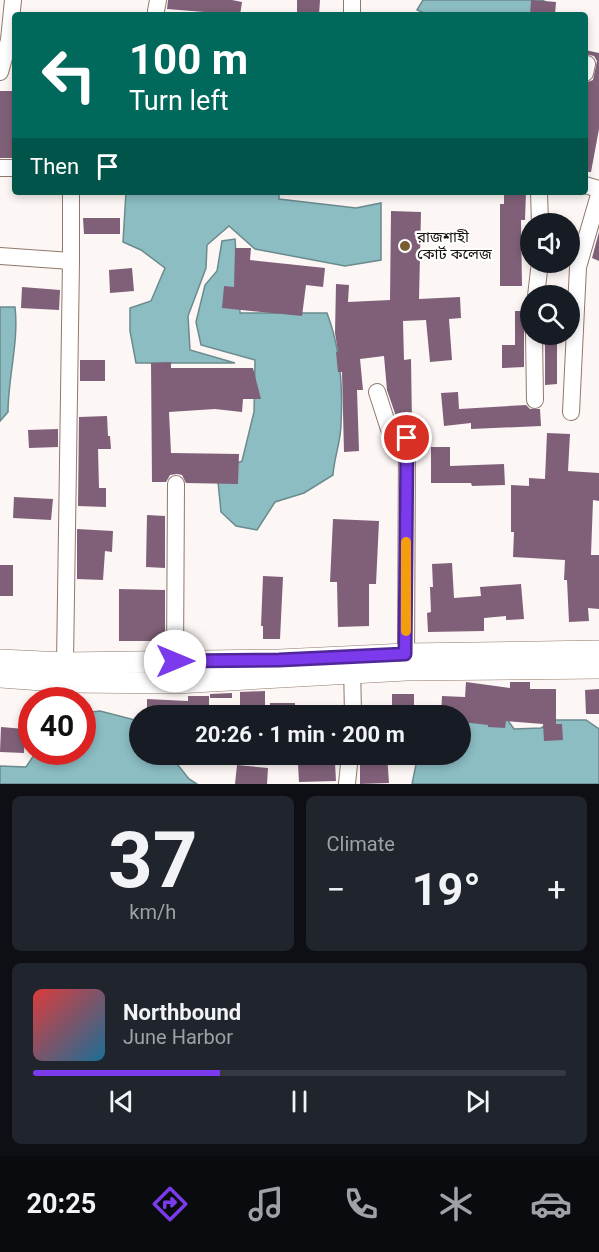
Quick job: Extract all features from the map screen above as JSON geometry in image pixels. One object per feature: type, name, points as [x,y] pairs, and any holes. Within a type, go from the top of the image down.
[{"type":"street","points":[[0,72],[12,41]]},
{"type":"street","points":[[65,663],[71,195]]},
{"type":"street","points":[[540,195],[540,213]]},
{"type":"street","points":[[571,412],[578,267],[599,195]]},
{"type":"street","points":[[0,256],[71,261]]},
{"type":"street","points":[[534,345],[535,400]]},
{"type":"street","points":[[376,392],[389,429],[407,438],[406,662]]},
{"type":"street","points":[[175,661],[176,484]]},
{"type":"street","points":[[0,678],[69,682],[176,682],[352,665],[599,651]]},
{"type":"street","points":[[0,660],[65,663],[279,660],[352,665]]},
{"type":"street","points":[[406,662],[599,668]]},
{"type":"street","points":[[352,665],[353,705]]},
{"type":"street","points":[[347,784],[349,765]]},
{"type":"water","points":[[423,0],[542,0],[546,2],[550,12],[422,12],[417,10]]},
{"type":"water","points":[[126,195],[279,195],[279,199],[356,208],[381,203],[381,260],[345,266],[255,249],[229,226],[207,245],[206,268],[188,316],[190,350],[235,363],[136,363],[130,331],[130,308],[151,301],[165,268],[141,250],[123,242]]},
{"type":"water","points":[[235,239],[240,313],[327,313],[338,353],[341,382],[341,430],[333,475],[304,493],[275,502],[257,530],[236,526],[221,512],[218,482],[220,472],[242,461],[254,412],[255,360],[201,345],[196,322],[205,285],[217,271],[222,241]]},
{"type":"water","points":[[0,307],[15,307],[16,320],[8,412],[0,421]]},
{"type":"water","points":[[96,711],[129,718],[129,765],[178,765],[189,779],[197,784],[0,784],[0,766],[96,765]]},
{"type":"water","points":[[502,712],[514,729],[541,728],[555,720],[586,720],[599,729],[599,784],[412,784],[416,765],[471,765],[471,713]]},
{"type":"building","points":[[168,0],[242,2],[240,12],[167,9]]},
{"type":"building","points":[[297,0],[320,0],[319,12],[297,12]]},
{"type":"building","points":[[531,0],[556,2],[555,12],[530,12]]},
{"type":"building","points":[[588,51],[599,53],[599,129],[591,172],[588,172],[588,82],[593,80],[597,61],[594,56],[588,55]]},
{"type":"building","points":[[0,91],[12,91],[12,158],[0,158]]},
{"type":"building","points":[[504,195],[526,195],[525,213],[520,213],[522,285],[520,286],[500,286],[500,204],[504,204]]},
{"type":"building","points":[[391,211],[421,212],[419,299],[460,297],[461,318],[449,319],[452,360],[430,362],[426,320],[403,321],[404,360],[411,359],[412,424],[398,422],[387,390],[384,356],[360,359],[363,390],[357,390],[359,451],[344,452],[342,372],[338,372],[335,333],[336,284],[349,285],[348,302],[390,300]]},
{"type":"building","points":[[83,218],[120,218],[120,234],[84,234]]},
{"type":"building","points":[[599,232],[599,261],[592,258]]},
{"type":"building","points":[[235,248],[251,248],[250,260],[325,268],[323,287],[306,285],[302,316],[222,308],[224,286],[234,287]]},
{"type":"building","points":[[132,268],[134,291],[110,293],[109,270]]},
{"type":"building","points":[[22,287],[60,290],[59,310],[21,308]]},
{"type":"building","points":[[515,311],[520,311],[520,345],[524,345],[524,367],[502,368],[502,345],[515,345]]},
{"type":"building","points":[[545,345],[557,345],[557,384],[545,385]]},
{"type":"building","points":[[80,360],[105,360],[105,381],[80,381]]},
{"type":"building","points":[[171,362],[171,368],[253,368],[261,399],[243,399],[242,412],[215,409],[169,412],[171,453],[239,454],[238,484],[186,483],[182,475],[177,474],[170,475],[166,482],[152,482],[151,363]]},
{"type":"building","points":[[458,392],[459,409],[526,405],[530,409],[540,409],[541,426],[471,429],[471,423],[444,426],[441,393]]},
{"type":"building","points":[[107,416],[111,449],[98,449],[99,488],[106,488],[106,507],[78,506],[79,417]]},
{"type":"building","points":[[58,429],[58,447],[29,448],[28,430]]},
{"type":"building","points":[[547,433],[570,434],[568,471],[599,473],[599,501],[593,500],[591,555],[599,555],[599,609],[588,608],[589,621],[569,622],[567,580],[564,580],[565,560],[513,557],[511,485],[529,486],[529,478],[545,479]]},
{"type":"building","points":[[431,447],[450,447],[450,466],[504,464],[505,485],[472,486],[471,483],[431,483]]},
{"type":"building","points":[[14,497],[53,499],[51,520],[13,518]]},
{"type":"building","points":[[147,515],[165,516],[165,568],[146,567]]},
{"type":"building","points":[[333,519],[379,521],[376,584],[369,584],[369,626],[338,627],[337,582],[330,582]]},
{"type":"building","points":[[77,529],[113,531],[112,552],[105,551],[103,580],[77,579]]},
{"type":"building","points":[[452,563],[454,598],[481,596],[480,587],[521,584],[524,619],[506,620],[506,616],[484,618],[484,631],[428,632],[427,613],[431,612],[430,587],[433,587],[432,564]]},
{"type":"building","points":[[0,565],[13,565],[13,596],[0,596]]},
{"type":"building","points":[[263,576],[283,577],[280,639],[263,639],[263,626],[261,626]]},
{"type":"building","points":[[119,589],[165,590],[165,641],[119,641]]},
{"type":"building","points":[[466,682],[510,688],[510,682],[530,682],[530,689],[556,689],[556,724],[562,724],[563,740],[544,741],[543,724],[506,721],[505,728],[488,727],[488,725],[471,723],[471,705],[442,705],[442,696],[465,697]]},
{"type":"building","points":[[599,689],[599,714],[586,714],[585,690]]},
{"type":"building","points":[[265,691],[265,705],[240,705],[240,692]]},
{"type":"building","points":[[232,693],[232,698],[210,698],[210,694]]},
{"type":"building","points":[[392,694],[414,694],[414,705],[392,705]]},
{"type":"building","points":[[188,696],[209,696],[209,705],[147,705],[147,699],[188,701]]},
{"type":"building","points":[[270,703],[295,703],[295,705],[270,705]]},
{"type":"building","points":[[1,727],[18,728],[18,753],[0,752]]},
{"type":"building","points":[[237,765],[268,768],[267,784],[235,784]]},
{"type":"building","points":[[298,765],[335,765],[336,781],[299,782]]},
{"type":"building","points":[[360,765],[388,765],[389,783],[360,784]]},
{"type":"slow traffic","points":[[406,542],[406,631]]},
{"type":"place","name":"রাজশাহী কোর্ট কলেজ","points":[[405,246]]},
{"type":"route","points":[[175,661],[279,660],[405,654],[407,438]]}]
